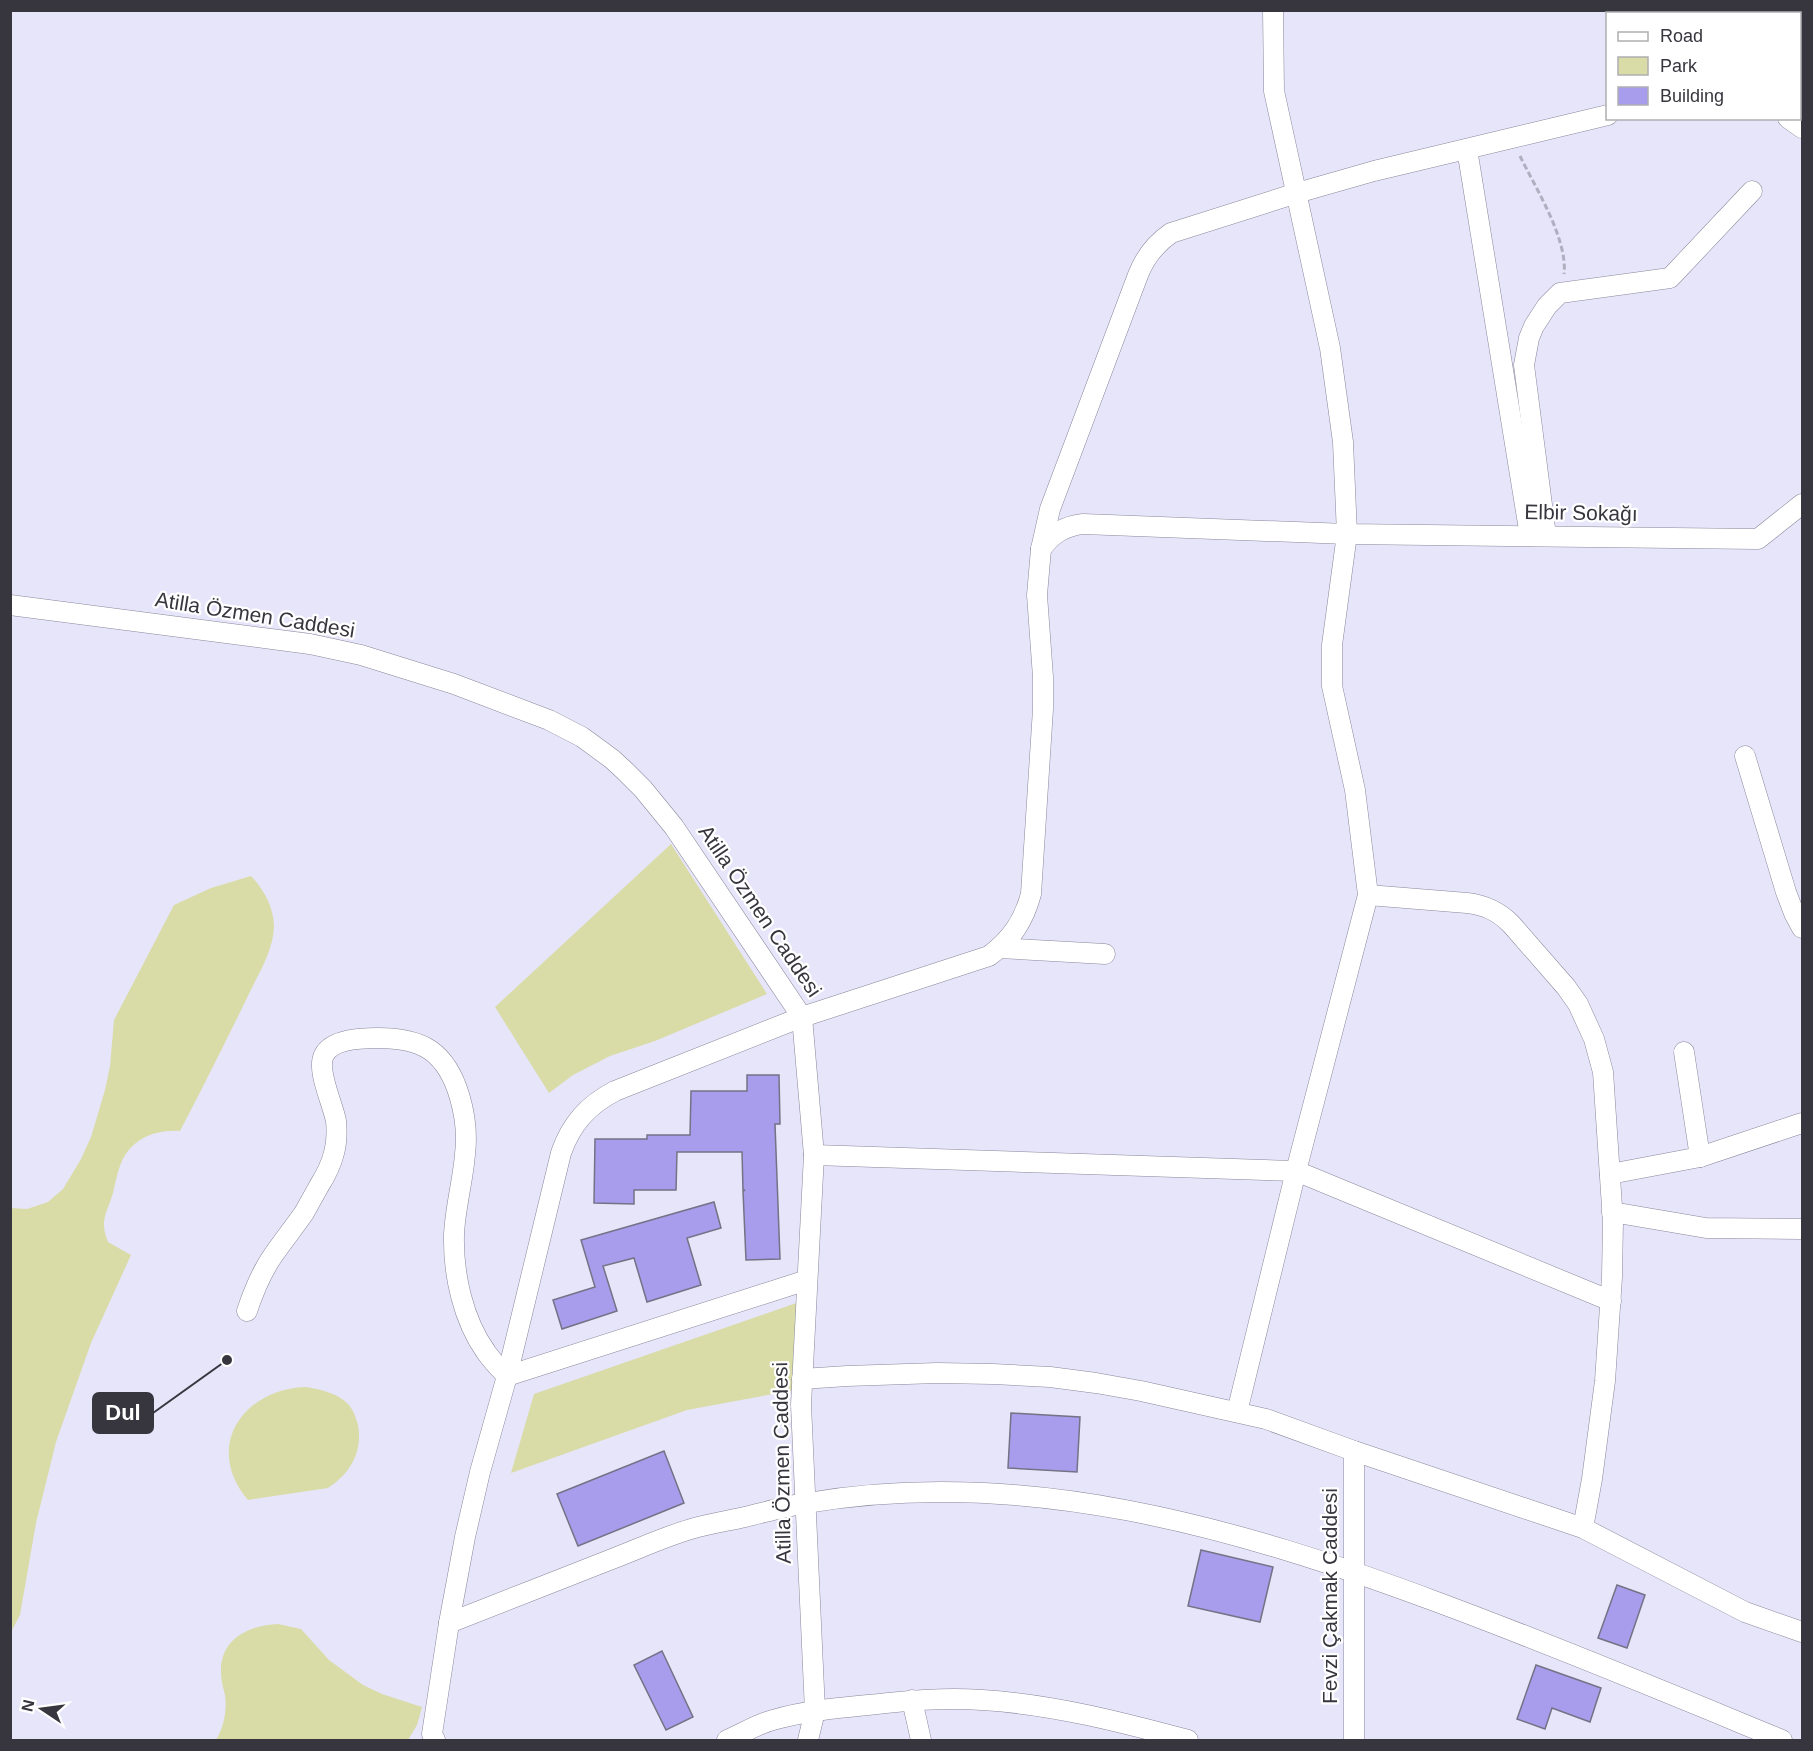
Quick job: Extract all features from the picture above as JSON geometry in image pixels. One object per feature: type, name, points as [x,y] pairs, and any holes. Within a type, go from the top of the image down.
[{"type":"street","points":[[1237,1412],[1296,1171],[1368,895],[1355,790],[1345,738],[1335,704],[1331,666],[1347,534],[1346,488],[1338,396],[1330,348],[1275,92],[1273,10]]},
{"type":"street","points":[[435,1740],[432,1734],[448,1623],[480,1472],[507,1376],[566,1138],[593,1104],[615,1091],[802,1017],[989,956],[1012,935],[1022,920],[1031,894],[1043,709],[1037,595],[1041,549],[1050,509],[1147,256],[1172,233],[1297,193],[1374,171],[1606,115]]},
{"type":"street","points":[[1467,149],[1538,536]]},
{"type":"street","points":[[1538,536],[1524,365],[1527,345],[1534,326],[1547,306],[1560,294],[1670,278],[1752,191]]},
{"type":"street","name":"Elbir Sokağı","points":[[1041,549],[1054,534],[1083,524],[1347,534],[1758,539],[1803,504]]},
{"type":"street","name":"Atilla Özmen Caddesi","points":[[10,605],[285,640],[334,649],[454,684],[549,720],[598,747],[674,826],[802,1017],[814,1155],[801,1405],[815,1710],[808,1740]]},
{"type":"street","points":[[1744,756],[1786,892],[1803,928]]},
{"type":"street","points":[[1368,895],[1480,904],[1492,909],[1511,924],[1566,987],[1578,1004],[1594,1039],[1603,1072],[1610,1174],[1611,1301],[1599,1430],[1582,1528]]},
{"type":"street","points":[[999,948],[1105,954]]},
{"type":"street","points":[[247,1311],[264,1270],[305,1211],[326,1175],[334,1153],[335,1120],[322,1066],[324,1055],[327,1050],[338,1043],[374,1038],[403,1040],[422,1046],[437,1056],[448,1071],[460,1099],[465,1123],[466,1152],[454,1234],[457,1271],[465,1307],[478,1340],[486,1353],[507,1376]]},
{"type":"street","points":[[1684,1052],[1700,1157]]},
{"type":"street","points":[[1610,1174],[1700,1157],[1803,1123]]},
{"type":"street","points":[[814,1155],[1296,1171],[1611,1301]]},
{"type":"street","points":[[1612,1212],[1706,1228],[1803,1229]]},
{"type":"street","points":[[507,1376],[807,1280]]},
{"type":"street","points":[[802,1379],[892,1373],[1022,1375],[1096,1383],[1152,1393],[1266,1419],[1582,1528],[1745,1612],[1803,1632]]},
{"type":"street","name":"Fevzi Çakmak Caddesi","points":[[1354,1451],[1354,1740]]},
{"type":"street","points":[[448,1623],[690,1529],[806,1503],[850,1497],[983,1492],[1074,1500],[1201,1527],[1293,1552],[1353,1571],[1518,1632],[1782,1740]]},
{"type":"street","points":[[727,1740],[771,1720],[815,1710],[912,1700],[960,1699],[1019,1703],[1188,1740]]},
{"type":"street","points":[[912,1700],[921,1740]]},
{"type":"path","points":[[1511,138],[1563,247],[1564,270],[1560,294]]},
{"type":"green space","points":[[671,844],[767,994],[655,1041],[610,1056],[573,1075],[549,1093],[495,1007]]},
{"type":"green space","points":[[251,876],[264,893],[272,911],[274,925],[268,954],[180,1131],[161,1132],[144,1138],[130,1149],[120,1166],[104,1228],[108,1242],[131,1255],[91,1343],[56,1442],[36,1523],[20,1615],[11,1632],[11,1208],[27,1209],[48,1202],[63,1189],[81,1159],[91,1137],[105,1090],[110,1066],[114,1020],[174,905],[211,888]]},
{"type":"green space","points":[[805,1300],[795,1390],[687,1410],[511,1473],[534,1394]]},
{"type":"green space","points":[[305,1387],[334,1394],[351,1408],[358,1425],[359,1435],[357,1453],[353,1461],[343,1476],[328,1488],[248,1500],[235,1480],[229,1461],[230,1442],[236,1425],[247,1410],[263,1399],[282,1391]]},
{"type":"green space","points":[[278,1624],[301,1629],[329,1660],[363,1685],[422,1707],[417,1725],[408,1740],[216,1740],[225,1713],[226,1701],[221,1672],[225,1651],[238,1636],[247,1631]]},
{"type":"building","points":[[747,1075],[779,1075],[780,1124],[775,1124],[780,1259],[746,1260],[742,1152],[677,1152],[676,1190],[634,1190],[634,1204],[594,1203],[595,1139],[647,1139],[647,1135],[690,1135],[691,1091],[747,1091]]},
{"type":"building","points":[[714,1202],[721,1228],[687,1238],[701,1285],[647,1302],[634,1258],[603,1266],[617,1311],[562,1329],[553,1300],[595,1287],[581,1240]]},
{"type":"building","points":[[1011,1413],[1080,1417],[1077,1472],[1008,1468]]},
{"type":"building","points":[[664,1451],[684,1503],[578,1546],[557,1494]]},
{"type":"building","points":[[1201,1550],[1273,1567],[1260,1622],[1188,1606]]},
{"type":"building","points":[[1617,1585],[1645,1595],[1627,1648],[1598,1638]]},
{"type":"building","points":[[662,1651],[693,1717],[666,1730],[634,1665]]},
{"type":"building","points":[[1536,1665],[1601,1688],[1590,1722],[1552,1708],[1545,1729],[1517,1719]]},
{"type":"place","name":"Dul","points":[[227,1360]]}]
